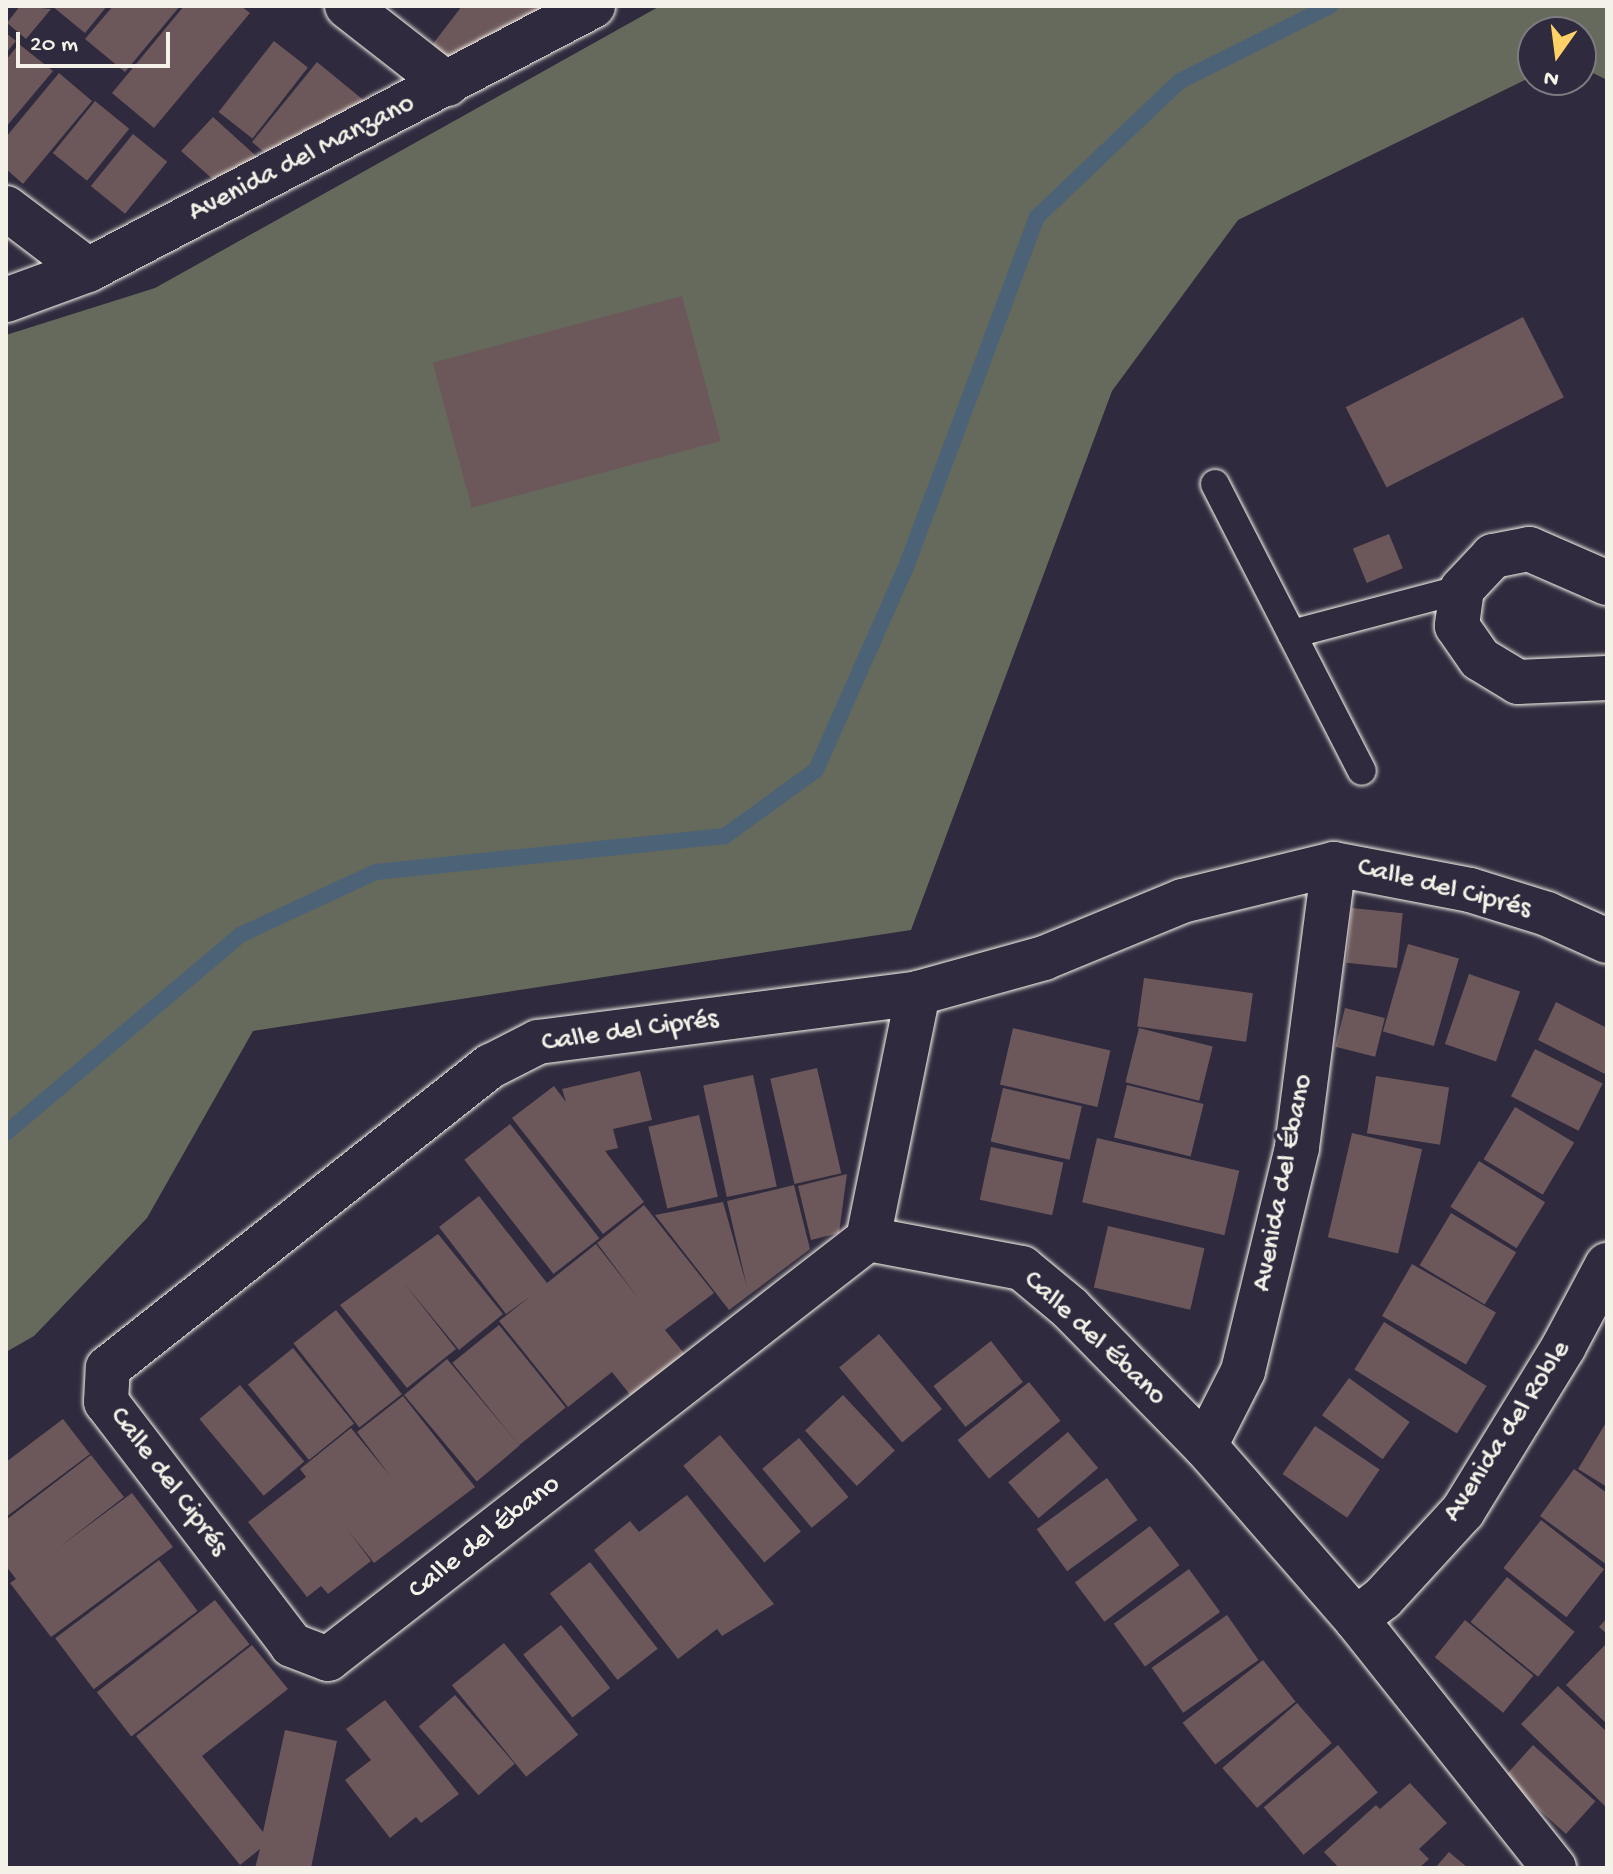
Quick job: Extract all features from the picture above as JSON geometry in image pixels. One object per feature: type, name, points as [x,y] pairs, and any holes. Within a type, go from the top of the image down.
[{"type":"street","points":[[347,6],[447,84]]},
{"type":"street","name":"Avenida del Manzano","points":[[6,300],[88,270],[593,6]]},
{"type":"street","points":[[6,208],[88,270]]},
{"type":"street","points":[[1607,583],[1529,549],[1493,556],[1462,589],[1457,626],[1480,659],[1518,682],[1607,678]]},
{"type":"street","name":"Calle del Ciprés","points":[[328,1659],[292,1645],[106,1402],[108,1368],[491,1066],[538,1042],[918,993],[1044,958],[1182,901],[1334,864],[1470,890],[1547,914],[1607,941]]},
{"type":"street","name":"Avenida del Ébano","points":[[1205,1446],[1243,1371],[1297,1147],[1334,864]]},
{"type":"street","points":[[868,1239],[918,993]]},
{"type":"street","name":"Calle del Ébano","points":[[328,1659],[868,1239],[1022,1268],[1070,1308],[1205,1446],[1356,1619],[1554,1868]]},
{"type":"street","name":"Avenida del Roble","points":[[1356,1619],[1383,1598],[1463,1511],[1564,1346],[1607,1265]]},
{"type":"lane","points":[[1215,484],[1362,771]]},
{"type":"lane","points":[[1292,634],[1462,589]]},
{"type":"green space","points":[[660,6],[1607,6],[1607,80],[1597,75],[1597,16],[1517,16],[1517,84],[1238,220],[1112,391],[911,930],[253,1031],[147,1218],[34,1336],[6,1352],[6,335],[155,288]]},
{"type":"building","points":[[20,6],[51,9],[26,39],[7,23]]},
{"type":"building","points":[[52,6],[107,6],[85,33]]},
{"type":"building","points":[[113,6],[180,6],[125,72],[85,39]]},
{"type":"building","points":[[184,6],[241,6],[250,13],[154,128],[112,93]]},
{"type":"building","points":[[462,6],[566,6],[463,68],[432,45]]},
{"type":"building","points":[[6,33],[16,41],[6,53]]},
{"type":"building","points":[[274,41],[308,67],[252,138],[219,112]]},
{"type":"building","points":[[19,44],[53,71],[6,127],[6,60]]},
{"type":"building","points":[[317,62],[378,112],[274,160],[252,142]]},
{"type":"building","points":[[59,73],[92,101],[23,184],[6,169],[6,137]]},
{"type":"building","points":[[95,101],[129,129],[87,181],[53,153]]},
{"type":"building","points":[[213,117],[268,167],[225,190],[181,151]]},
{"type":"building","points":[[133,134],[167,162],[125,214],[91,186]]},
{"type":"building","points":[[682,296],[721,441],[472,508],[433,363]]},
{"type":"building","points":[[1523,317],[1564,397],[1387,488],[1346,407]]},
{"type":"building","points":[[1389,534],[1403,568],[1367,583],[1353,549]]},
{"type":"building","points":[[1352,908],[1403,913],[1397,968],[1346,963]]},
{"type":"building","points":[[1408,944],[1459,959],[1434,1046],[1383,1031]]},
{"type":"building","points":[[1469,974],[1520,992],[1496,1062],[1445,1044]]},
{"type":"building","points":[[1144,978],[1253,993],[1246,1042],[1137,1027]]},
{"type":"building","points":[[1556,1002],[1607,1028],[1607,1075],[1538,1040]]},
{"type":"building","points":[[1345,1008],[1385,1018],[1375,1057],[1335,1047]]},
{"type":"building","points":[[1013,1028],[1110,1050],[1097,1107],[1000,1085]]},
{"type":"building","points":[[1139,1028],[1213,1046],[1199,1101],[1125,1082]]},
{"type":"building","points":[[1535,1049],[1603,1084],[1579,1131],[1511,1096]]},
{"type":"building","points":[[817,1068],[841,1173],[795,1184],[770,1079]]},
{"type":"building","points":[[640,1071],[652,1120],[613,1129],[618,1148],[605,1151],[644,1202],[603,1234],[512,1118],[554,1086],[566,1102],[562,1089]]},
{"type":"building","points":[[753,1075],[777,1187],[727,1197],[703,1086]]},
{"type":"building","points":[[1376,1076],[1449,1088],[1440,1145],[1367,1133]]},
{"type":"building","points":[[1127,1085],[1204,1104],[1191,1157],[1114,1137]]},
{"type":"building","points":[[1003,1088],[1082,1106],[1070,1160],[991,1142]]},
{"type":"building","points":[[1515,1107],[1574,1143],[1543,1195],[1484,1159]]},
{"type":"building","points":[[699,1115],[718,1197],[667,1209],[648,1127]]},
{"type":"building","points":[[510,1124],[599,1238],[554,1274],[464,1160]]},
{"type":"building","points":[[1352,1133],[1422,1149],[1398,1253],[1328,1237]]},
{"type":"building","points":[[1097,1138],[1239,1171],[1224,1235],[1082,1202]]},
{"type":"building","points":[[991,1147],[1063,1162],[1052,1215],[980,1200]]},
{"type":"building","points":[[1479,1161],[1545,1202],[1517,1248],[1450,1207]]},
{"type":"building","points":[[847,1174],[839,1233],[811,1240],[798,1186]]},
{"type":"building","points":[[794,1185],[810,1249],[729,1310],[655,1215],[723,1202],[747,1287],[727,1201]]},
{"type":"building","points":[[479,1196],[547,1283],[596,1244],[639,1299],[597,1243],[644,1205],[714,1293],[665,1330],[692,1363],[639,1406],[612,1372],[568,1407],[499,1321],[531,1296],[506,1314],[439,1227]]},
{"type":"building","points":[[1451,1213],[1516,1252],[1485,1304],[1420,1265]]},
{"type":"building","points":[[1108,1226],[1204,1248],[1190,1310],[1094,1287]]},
{"type":"building","points":[[438,1234],[503,1314],[459,1350],[404,1283],[456,1349],[407,1388],[340,1305]]},
{"type":"building","points":[[1412,1264],[1496,1312],[1466,1364],[1382,1316]]},
{"type":"building","points":[[336,1310],[402,1394],[359,1428],[293,1343]]},
{"type":"building","points":[[1384,1322],[1487,1386],[1457,1434],[1354,1369]]},
{"type":"building","points":[[499,1325],[566,1407],[519,1445],[452,1363]]},
{"type":"building","points":[[879,1334],[942,1409],[902,1442],[839,1367]]},
{"type":"building","points":[[991,1341],[1023,1382],[965,1427],[933,1386]]},
{"type":"building","points":[[293,1348],[354,1423],[309,1460],[248,1385]]},
{"type":"building","points":[[447,1359],[520,1446],[477,1482],[404,1395]]},
{"type":"building","points":[[1349,1378],[1410,1422],[1383,1459],[1322,1415]]},
{"type":"building","points":[[1029,1382],[1060,1421],[989,1479],[958,1440]]},
{"type":"building","points":[[240,1385],[304,1462],[264,1496],[199,1419]]},
{"type":"building","points":[[843,1395],[895,1451],[857,1486],[805,1430]]},
{"type":"building","points":[[403,1396],[475,1487],[374,1563],[348,1530],[371,1561],[328,1594],[321,1586],[307,1597],[248,1522],[306,1477],[300,1469],[351,1428],[391,1477],[357,1432]]},
{"type":"building","points":[[63,1419],[90,1454],[6,1517],[6,1462]]},
{"type":"building","points":[[1607,1421],[1607,1487],[1578,1469]]},
{"type":"building","points":[[1315,1426],[1380,1470],[1347,1518],[1283,1474]]},
{"type":"building","points":[[1068,1432],[1098,1468],[1038,1518],[1008,1482]]},
{"type":"building","points":[[720,1435],[801,1532],[764,1562],[683,1466]]},
{"type":"building","points":[[799,1438],[848,1497],[812,1528],[762,1469]]},
{"type":"building","points":[[91,1455],[124,1497],[58,1548],[132,1493],[173,1547],[51,1637],[10,1583],[16,1579],[6,1566],[6,1520]]},
{"type":"building","points":[[1574,1469],[1607,1493],[1607,1565],[1540,1516]]},
{"type":"building","points":[[1107,1478],[1138,1520],[1067,1571],[1037,1529]]},
{"type":"building","points":[[687,1495],[774,1604],[722,1636],[717,1629],[678,1659],[594,1550],[630,1521],[639,1532]]},
{"type":"building","points":[[1541,1520],[1604,1569],[1566,1617],[1503,1568]]},
{"type":"building","points":[[1150,1526],[1179,1565],[1104,1622],[1075,1583]]},
{"type":"building","points":[[159,1560],[198,1611],[94,1689],[55,1638]]},
{"type":"building","points":[[590,1562],[658,1649],[618,1680],[550,1593]]},
{"type":"building","points":[[1189,1569],[1220,1612],[1145,1667],[1114,1624]]},
{"type":"building","points":[[1507,1577],[1575,1632],[1538,1677],[1470,1622]]},
{"type":"building","points":[[215,1600],[249,1644],[131,1736],[97,1692]]},
{"type":"building","points":[[1227,1615],[1259,1660],[1183,1713],[1152,1668]]},
{"type":"building","points":[[1607,1618],[1607,1634],[1599,1627]]},
{"type":"building","points":[[1465,1620],[1533,1675],[1503,1713],[1435,1657]]},
{"type":"building","points":[[561,1625],[610,1688],[572,1718],[523,1655]]},
{"type":"building","points":[[504,1643],[578,1735],[526,1777],[452,1685]]},
{"type":"building","points":[[252,1645],[288,1689],[202,1756],[263,1832],[285,1730],[337,1741],[311,1868],[255,1868],[260,1849],[240,1865],[136,1736]]},
{"type":"building","points":[[1605,1645],[1607,1647],[1607,1724],[1566,1685]]},
{"type":"building","points":[[1263,1660],[1296,1702],[1215,1765],[1183,1723]]},
{"type":"building","points":[[1558,1686],[1607,1732],[1607,1808],[1521,1724]]},
{"type":"building","points":[[455,1695],[515,1764],[478,1795],[419,1726]]},
{"type":"building","points":[[385,1700],[459,1794],[421,1823],[416,1817],[390,1838],[345,1780],[371,1760],[346,1729]]},
{"type":"building","points":[[1297,1703],[1332,1743],[1257,1808],[1222,1768]]},
{"type":"building","points":[[1338,1745],[1378,1792],[1304,1855],[1264,1807]]},
{"type":"building","points":[[1533,1745],[1595,1801],[1566,1834],[1504,1778]]},
{"type":"building","points":[[1410,1783],[1447,1823],[1419,1849],[1429,1859],[1419,1868],[1339,1868],[1324,1852],[1376,1805],[1380,1809]]},
{"type":"building","points":[[1449,1852],[1468,1868],[1435,1868]]},
{"type":"waterway","points":[[6,1133],[240,935],[376,872],[725,836],[816,770],[906,567],[1037,217],[1180,81],[1330,6]]}]
